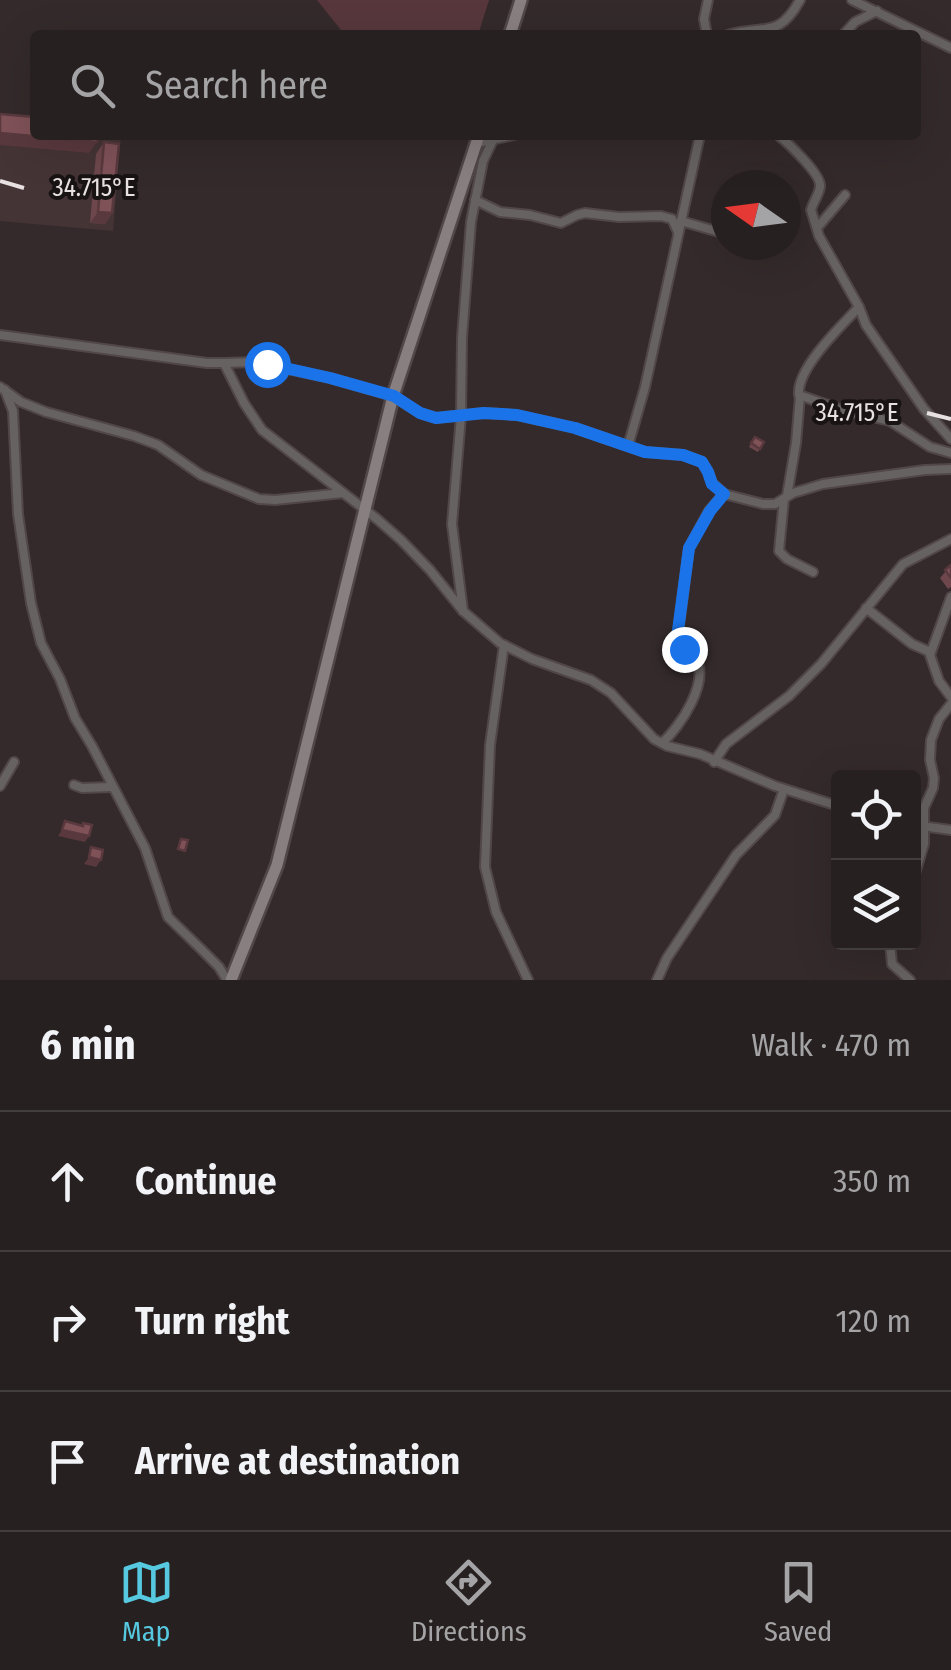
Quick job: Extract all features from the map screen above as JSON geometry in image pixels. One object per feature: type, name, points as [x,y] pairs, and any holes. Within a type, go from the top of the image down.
[{"type":"main road","points":[[512,30],[521,0]]},
{"type":"main road","points":[[229,980],[276,865],[394,396],[478,140]]},
{"type":"street","points":[[706,30],[708,0]]},
{"type":"street","points":[[757,30],[780,26],[800,0]]},
{"type":"street","points":[[852,0],[915,30]]},
{"type":"street","points":[[848,30],[878,11]]},
{"type":"street","points":[[921,33],[951,48]]},
{"type":"street","points":[[463,612],[452,524],[461,416],[462,338],[475,200],[482,161],[493,140]]},
{"type":"street","points":[[628,446],[645,387],[699,140]]},
{"type":"street","points":[[784,140],[819,181],[811,210],[819,236],[872,334],[924,409],[951,440]]},
{"type":"street","points":[[817,228],[845,195]]},
{"type":"street","points":[[475,200],[500,212],[561,222],[577,214],[661,216],[672,220],[678,232]]},
{"type":"street","points":[[681,221],[711,230]]},
{"type":"street","points":[[813,572],[786,559],[779,551],[795,452],[799,384],[808,367],[859,307]]},
{"type":"street","points":[[0,335],[207,363],[267,364],[394,396],[431,417],[517,415],[566,426],[645,452],[698,460],[706,466],[712,484],[724,494],[769,504],[824,484],[951,469]]},
{"type":"street","points":[[224,363],[262,430],[412,549],[463,612],[504,645],[591,680],[662,743],[831,804]]},
{"type":"street","points":[[2,388],[21,402],[46,412],[158,445],[201,475],[259,499],[343,493]]},
{"type":"street","points":[[2,388],[13,411],[18,514],[41,643],[74,718],[145,848],[168,917],[229,980]]},
{"type":"street","points":[[800,396],[890,420],[930,447],[951,452]]},
{"type":"street","points":[[662,743],[688,709],[700,674],[695,658],[677,641],[688,551],[724,494]]},
{"type":"street","points":[[714,762],[726,744],[789,696],[821,664],[903,564],[951,539]]},
{"type":"street","points":[[919,860],[924,844],[924,808],[934,782],[931,740],[951,701],[939,682],[930,652],[951,597]]},
{"type":"street","points":[[866,608],[912,644],[930,652]]},
{"type":"street","points":[[504,645],[490,745],[485,867],[496,912],[528,980]]},
{"type":"street","points":[[0,786],[14,762]]},
{"type":"street","points":[[74,786],[112,786]]},
{"type":"street","points":[[657,980],[726,869],[772,819],[784,789]]},
{"type":"street","points":[[921,826],[951,830]]},
{"type":"street","points":[[891,950],[892,964],[910,980]]},
{"type":"shaded area","points":[[317,0],[489,0],[480,30],[341,30]]},
{"type":"shaded area","points":[[0,119],[30,133],[30,140],[121,140],[113,231],[0,221]]},
{"type":"building","points":[[0,114],[30,117],[30,136],[0,133]]},
{"type":"building","points":[[104,142],[119,144],[112,213],[98,212]]},
{"type":"building","points":[[755,437],[764,442],[760,449],[751,443]]},
{"type":"building","points":[[65,821],[92,825],[89,836],[62,830]]},
{"type":"building","points":[[181,839],[188,840],[185,851],[178,849]]},
{"type":"building","points":[[91,847],[103,850],[101,860],[89,857]]},
{"type":"route","points":[[267,364],[394,396],[436,418],[484,413],[517,415],[575,428],[645,452],[698,460],[706,466],[712,484],[724,494],[688,551],[677,638],[684,649]]}]
